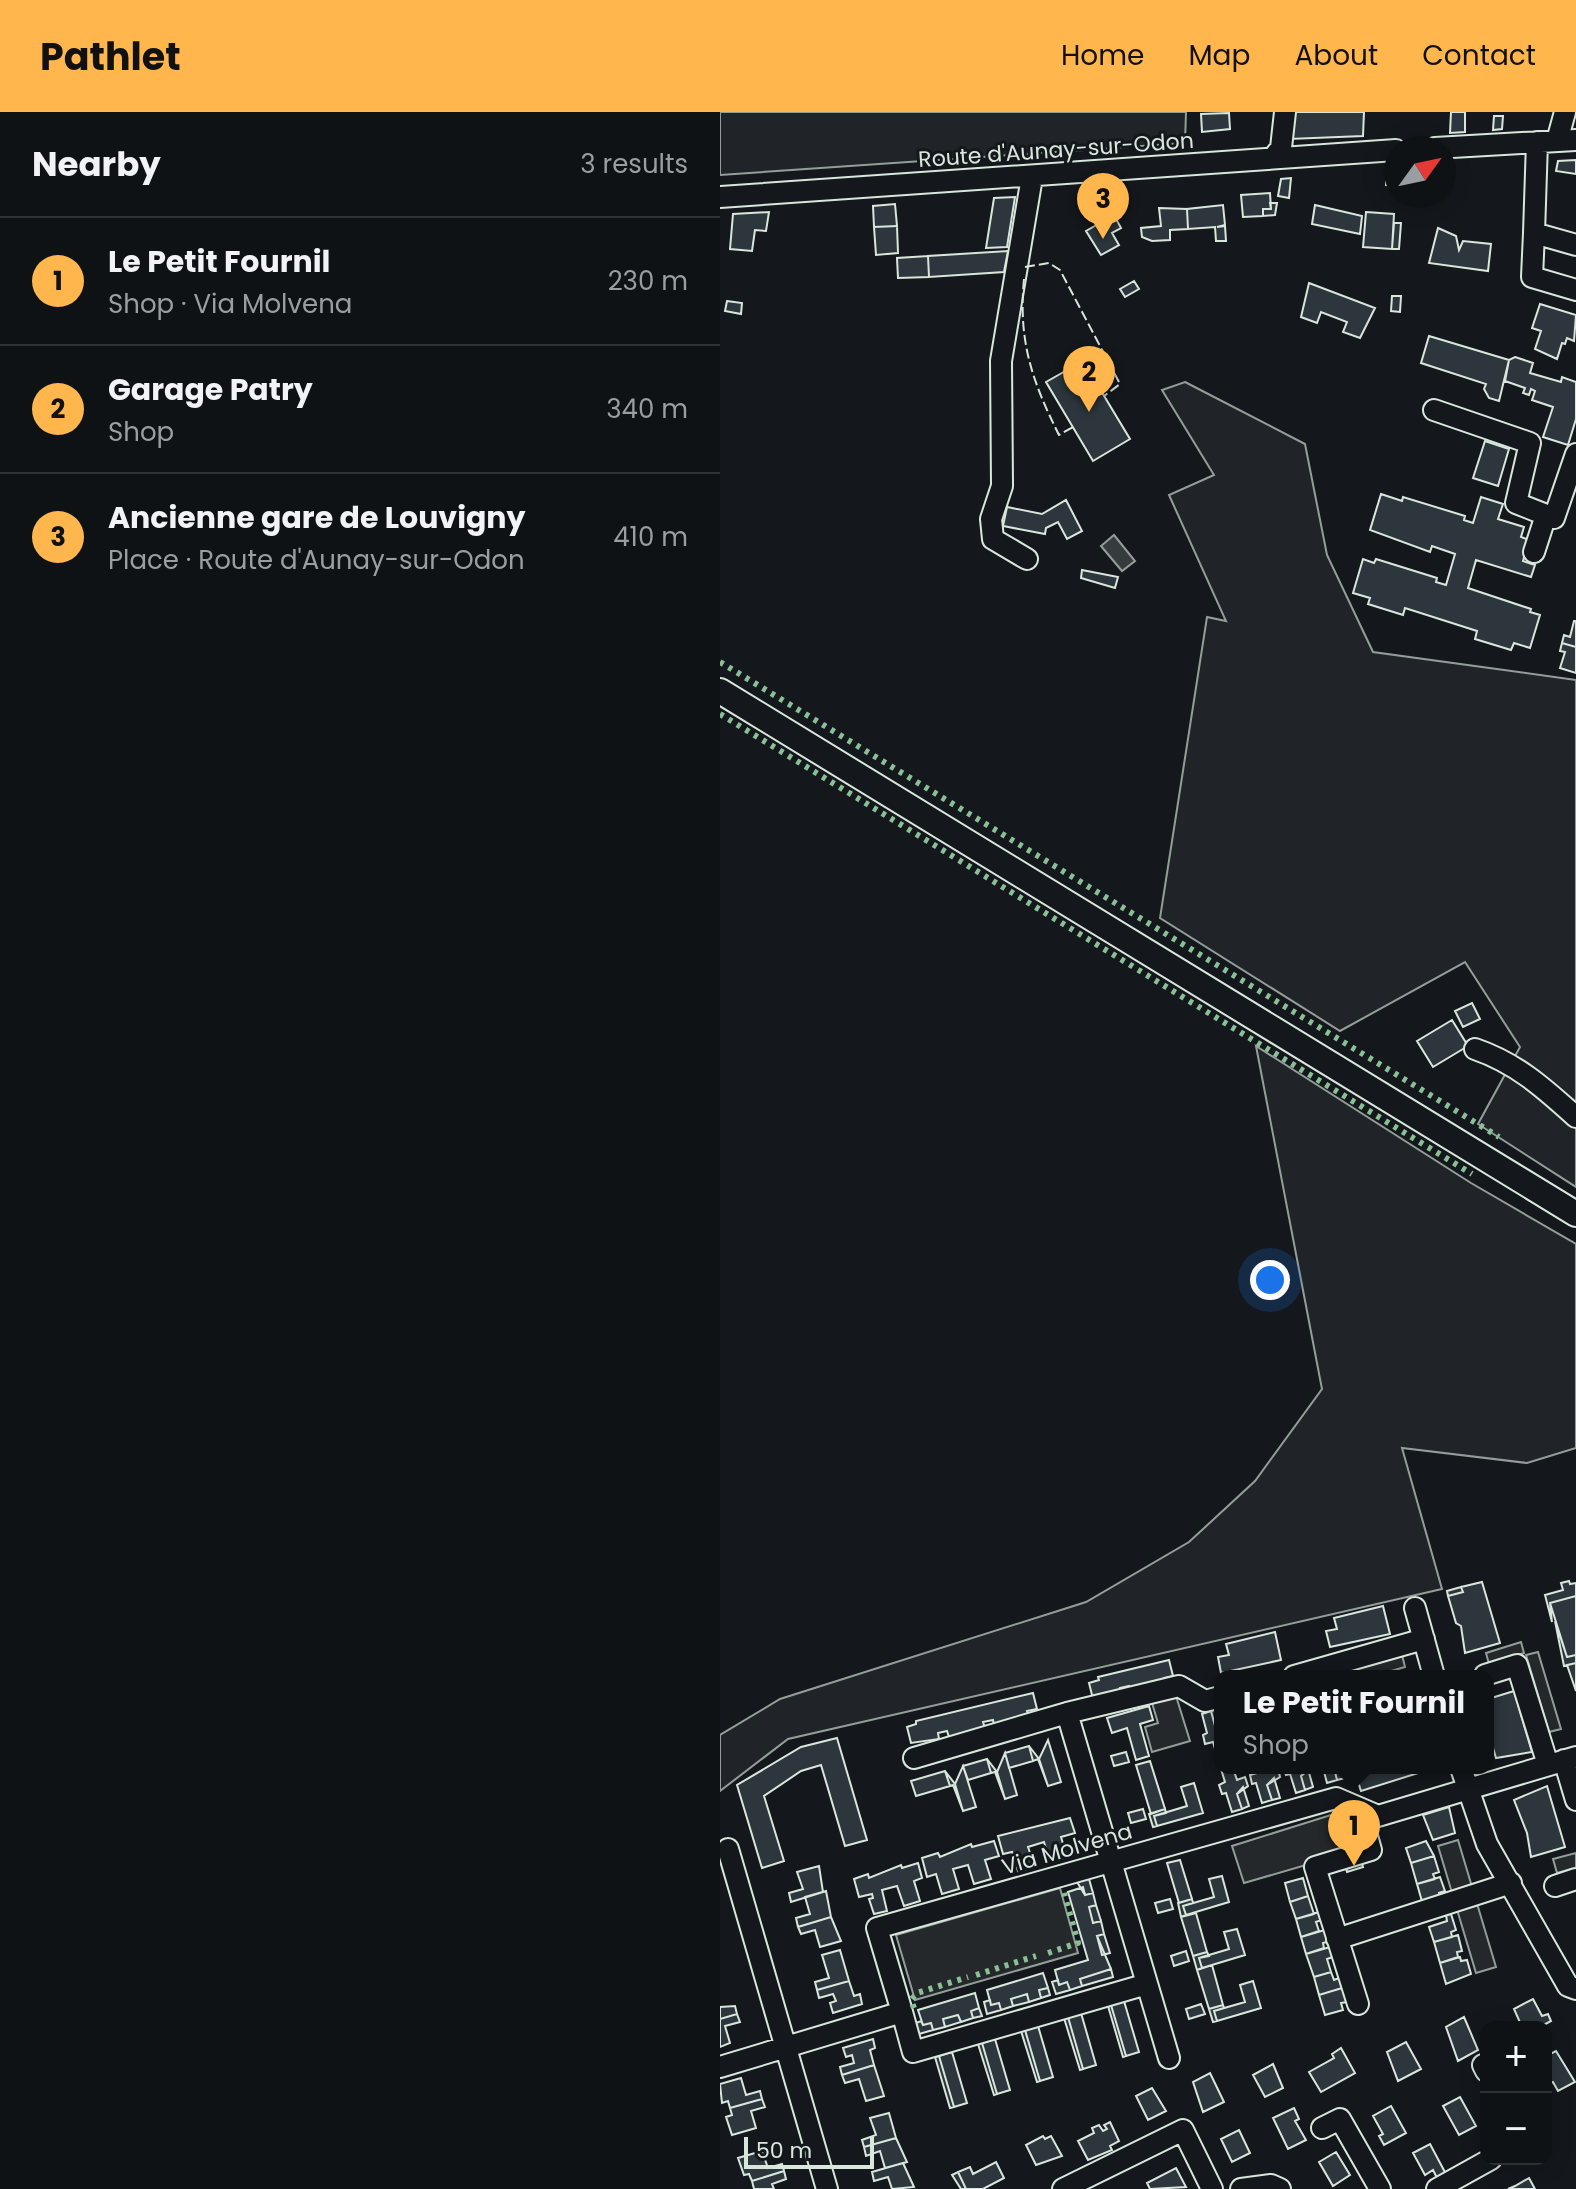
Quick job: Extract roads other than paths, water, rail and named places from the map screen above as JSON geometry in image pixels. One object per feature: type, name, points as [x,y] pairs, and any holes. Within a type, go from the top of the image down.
[{"type":"main road","points":[[720,691],[1576,1214]]},
{"type":"street","points":[[1273,158],[1281,148],[1285,112]]},
{"type":"street","points":[[1565,112],[1534,233],[1532,277],[1576,290]]},
{"type":"street","points":[[1456,147],[1557,141]]},
{"type":"street","name":"Route d'Aunay-sur-Odon","points":[[720,197],[1384,151]]},
{"type":"street","points":[[1027,559],[993,539],[991,519],[1002,486],[1001,361],[1032,177]]},
{"type":"street","points":[[1534,233],[1576,245]]},
{"type":"street","points":[[1434,410],[1530,443],[1516,503],[1554,518],[1576,454]]},
{"type":"street","points":[[1534,552],[1546,515]]},
{"type":"street","points":[[1475,1049],[1515,1066],[1576,1117]]},
{"type":"street","points":[[1415,1608],[1432,1670]]},
{"type":"street","points":[[1315,1670],[1424,1639]]},
{"type":"street","points":[[1494,1672],[1517,1665],[1563,1761],[1576,1800]]},
{"type":"street","points":[[914,1758],[1067,1713],[1179,1686],[1205,1701],[1214,1699]]},
{"type":"street","points":[[1067,1713],[1169,2058]]},
{"type":"street","name":"Via Molvena","points":[[902,2012],[877,1928],[1336,1798],[1378,1816],[1563,1761]]},
{"type":"street","points":[[1463,1774],[1487,1844],[1568,1986],[1576,1989]]},
{"type":"street","points":[[1358,2004],[1315,1867],[1371,1850],[1359,1808]]},
{"type":"street","points":[[728,1849],[827,2189]]},
{"type":"street","points":[[1555,1886],[1576,1879]]},
{"type":"street","points":[[1337,1939],[1511,1883]]},
{"type":"street","points":[[720,2067],[902,2012],[913,2052],[1147,1984]]},
{"type":"street","points":[[1322,2128],[1340,2119],[1380,2189]]},
{"type":"street","points":[[1063,2189],[1183,2130],[1212,2189]]},
{"type":"street","points":[[1437,2189],[1480,2165]]},
{"type":"street","points":[[1241,2189],[1271,2185],[1280,2189]]},
{"type":"place","name":"Ancienne gare de Louvigny","points":[[1103,239]]},
{"type":"place","name":"Garage Patry","points":[[1089,412]]},
{"type":"place","name":"Le Petit Fournil","points":[[1354,1866]]}]
